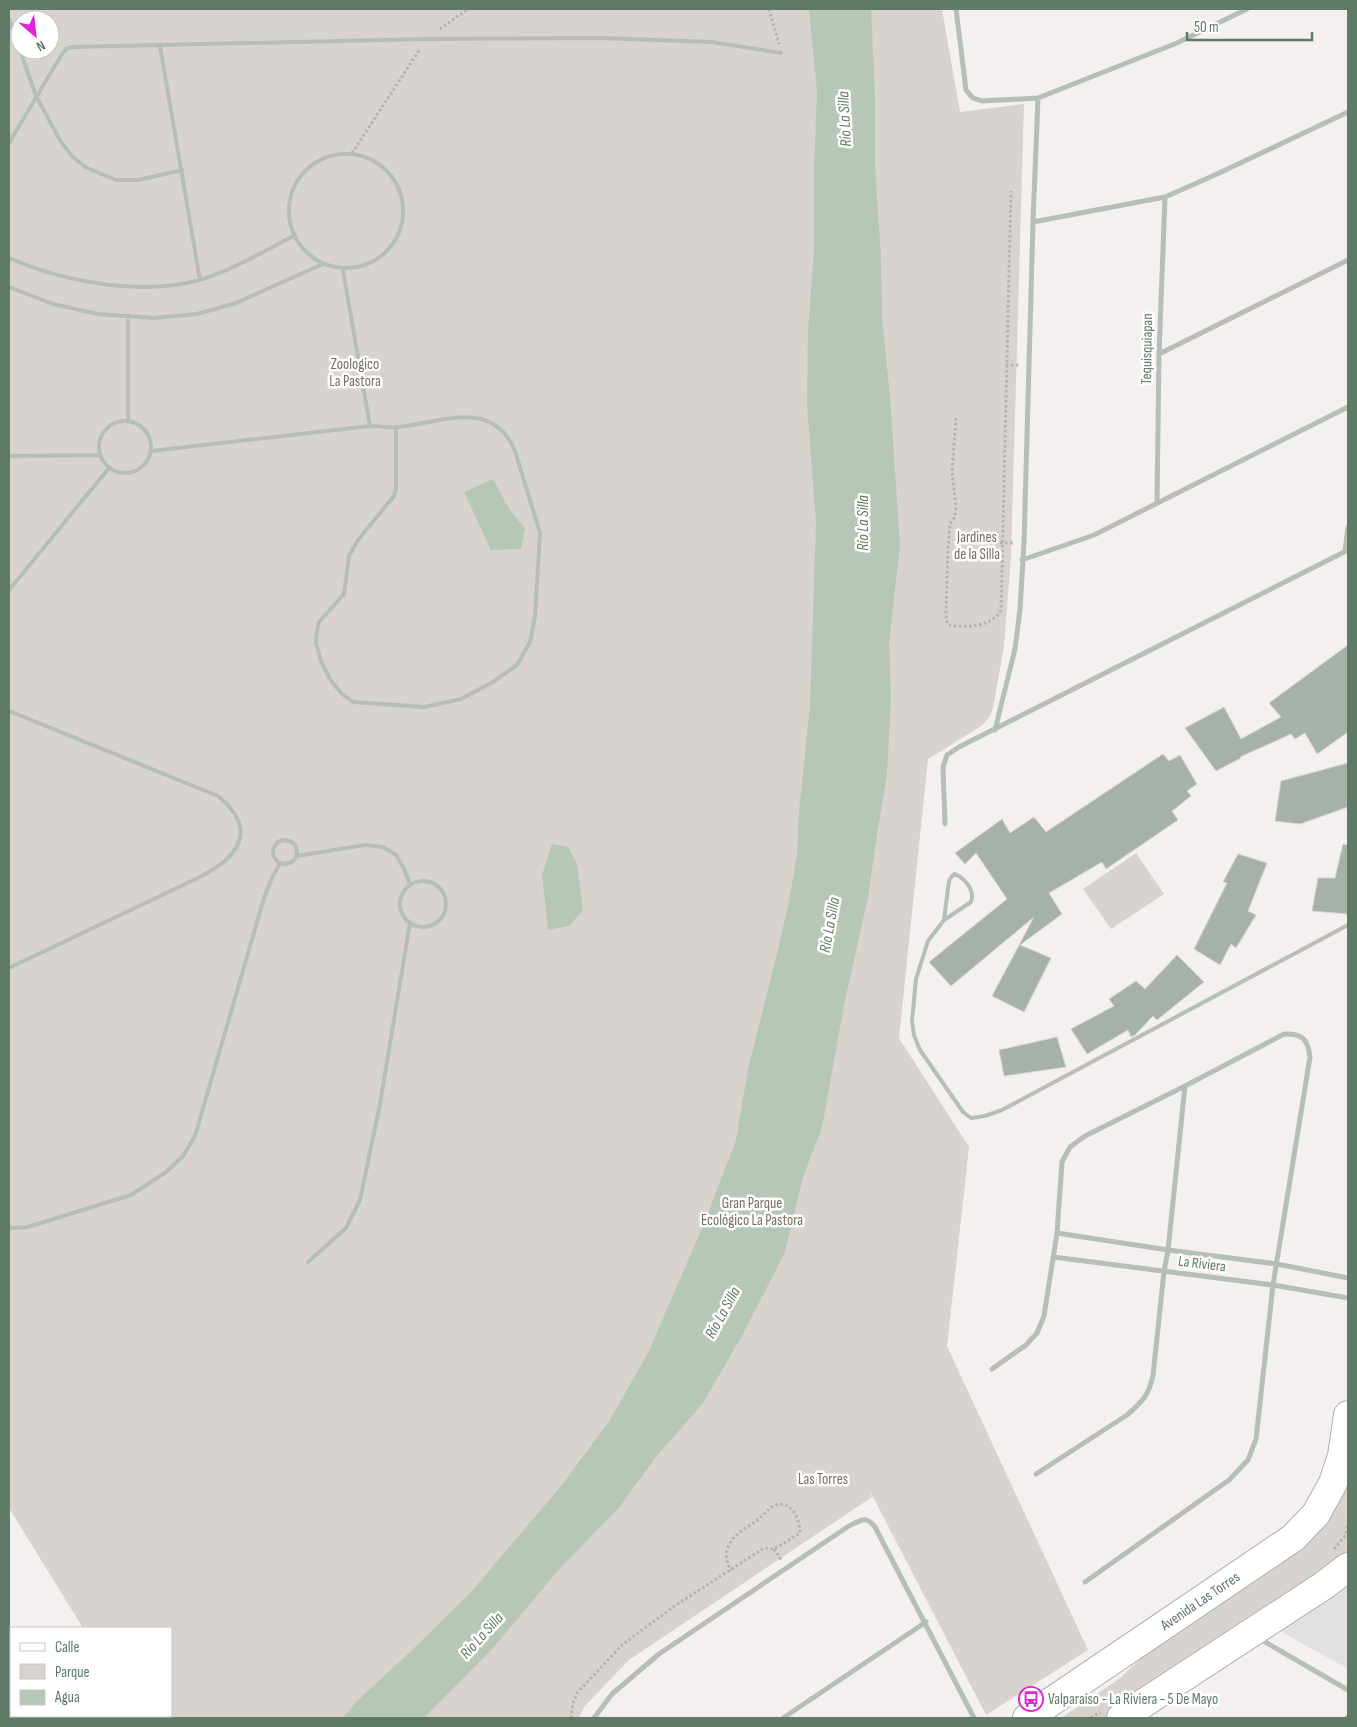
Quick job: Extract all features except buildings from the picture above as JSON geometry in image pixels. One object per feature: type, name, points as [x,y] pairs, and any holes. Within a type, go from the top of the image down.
[{"type":"main road","name":"Avenida Las Torres","points":[[1027,1718],[1293,1538],[1316,1514],[1333,1483],[1342,1456],[1348,1415]]},
{"type":"main road","points":[[1122,1718],[1323,1586],[1348,1567]]},
{"type":"street","points":[[956,9],[966,90],[972,98],[982,101],[1038,98],[1177,43],[1247,9]]},
{"type":"street","points":[[995,730],[1014,649],[1020,609],[1024,543],[1038,98]]},
{"type":"street","points":[[1033,222],[1165,197],[1348,112]]},
{"type":"street","name":"Tequisquiapan","points":[[1157,503],[1159,354],[1165,197]]},
{"type":"street","points":[[1159,354],[1348,260]]},
{"type":"street","points":[[1022,560],[1094,535],[1348,407]]},
{"type":"street","points":[[945,824],[943,767],[947,756],[959,747],[1347,551],[1348,527]]},
{"type":"street","points":[[992,1369],[1026,1345],[1037,1333],[1044,1316],[1057,1233],[1062,1162],[1070,1147],[1085,1136],[1284,1034],[1296,1033],[1304,1039],[1309,1048],[1310,1057],[1273,1285],[1256,1439],[1248,1460],[1222,1486],[1086,1582]]},
{"type":"street","points":[[1036,1474],[1127,1415],[1139,1405],[1150,1390],[1168,1250],[1184,1086]]},
{"type":"street","name":"La Riviera","points":[[1057,1233],[1277,1264],[1348,1278]]},
{"type":"street","name":"La Riviera","points":[[1053,1257],[1273,1285],[1348,1298]]},
{"type":"street","points":[[594,1718],[612,1694],[659,1654],[859,1520],[866,1519],[875,1527],[926,1622],[974,1718]]},
{"type":"street","points":[[784,1718],[926,1622]]},
{"type":"street","points":[[1251,1633],[1348,1690]]},
{"type":"lane","points":[[9,19],[36,96],[61,142],[72,156],[85,167],[116,180],[138,180],[182,170]]},
{"type":"lane","points":[[9,143],[62,54],[66,49],[73,47],[426,39],[600,38],[712,42],[781,53]]},
{"type":"lane","points":[[160,46],[200,280]]},
{"type":"lane","points":[[352,153],[374,160],[389,173],[400,192],[404,211],[399,232],[389,249],[376,259],[357,267],[343,270],[323,264],[305,251],[292,236],[289,221],[289,201],[296,181],[309,166],[332,155],[352,153]]},
{"type":"lane","points":[[9,258],[31,268],[60,276],[120,286],[166,285],[200,280],[240,264],[292,236]]},
{"type":"lane","points":[[9,287],[53,304],[98,314],[154,318],[197,314],[236,303],[323,264]]},
{"type":"lane","points":[[343,270],[370,426]]},
{"type":"lane","points":[[128,316],[128,421]]},
{"type":"lane","points":[[151,451],[370,426],[396,427],[455,418],[476,418],[491,421],[500,428],[510,438],[515,451],[540,533],[535,616],[530,642],[517,665],[493,682],[461,699],[424,707],[353,702],[341,693],[330,679],[321,661],[316,643],[319,622],[344,594],[350,556],[358,540],[394,496],[396,489],[396,427]]},
{"type":"lane","points":[[128,421],[138,424],[146,430],[151,440],[151,451],[147,461],[140,468],[130,472],[119,472],[109,468],[100,455],[99,442],[105,430],[115,423],[128,421]]},
{"type":"lane","points":[[9,456],[100,455]]},
{"type":"lane","points":[[9,590],[109,468]]},
{"type":"lane","points":[[9,711],[218,796],[230,806],[239,821],[242,836],[236,848],[225,861],[200,878],[9,968]]},
{"type":"lane","points":[[297,856],[296,846],[290,840],[280,840],[276,843],[272,852],[273,856],[280,863],[290,863],[297,856],[365,845],[383,847],[396,855],[410,884]]},
{"type":"lane","points":[[9,1228],[28,1227],[131,1195],[166,1172],[183,1156],[195,1136],[264,898],[280,863]]},
{"type":"lane","points":[[944,920],[949,881],[956,874],[961,876],[972,893],[971,902],[944,920],[928,941],[916,978],[912,1021],[914,1035],[920,1050],[962,1112],[971,1118],[985,1116],[1002,1110],[1348,925]]},
{"type":"lane","points":[[428,881],[436,884],[443,891],[446,909],[443,917],[436,924],[428,927],[418,927],[403,917],[400,899],[410,884],[428,881]]},
{"type":"lane","points":[[308,1262],[346,1228],[360,1200],[380,1104],[410,923]]},
{"type":"path","points":[[352,153],[426,39],[468,9]]},
{"type":"path","points":[[769,9],[781,53]]},
{"type":"path","points":[[956,418],[952,471],[956,507],[955,517],[950,524],[948,546],[946,620],[949,625],[962,628],[977,625],[997,617],[1001,610],[1011,191]]},
{"type":"path","points":[[995,543],[1024,543]]},
{"type":"path","points":[[571,1718],[573,1703],[578,1692],[622,1645],[673,1607],[730,1571],[764,1548],[774,1549],[800,1533],[800,1523],[796,1515],[787,1506],[777,1504],[769,1508],[761,1517],[733,1539],[728,1546],[726,1558],[730,1571]]},
{"type":"shaded area","points":[[1348,1583],[1348,1669],[1278,1630]]},
{"type":"green space","points":[[9,9],[942,9],[960,112],[1024,104],[1011,556],[1004,646],[990,716],[983,725],[928,759],[899,1038],[969,1147],[947,1346],[1088,1650],[986,1715],[870,1491],[872,1497],[629,1660],[584,1707],[579,1718],[119,1718],[172,1717],[172,1627],[82,1627],[9,1508]]},
{"type":"green space","points":[[1136,853],[1164,894],[1111,929],[1083,889]]},
{"type":"green space","points":[[1348,1456],[1348,1549],[1333,1567],[1105,1718],[1061,1718],[1119,1679],[1141,1658],[1178,1628],[1253,1575]]},
{"type":"water","name":"Río La Silla","points":[[809,9],[871,9],[875,96],[875,166],[881,257],[882,318],[890,396],[900,546],[889,643],[891,697],[887,774],[868,897],[844,1005],[822,1128],[803,1177],[785,1252],[743,1334],[703,1403],[656,1457],[618,1509],[561,1567],[493,1648],[424,1718],[343,1718],[356,1702],[472,1591],[562,1485],[610,1420],[648,1353],[703,1226],[736,1140],[748,1069],[776,958],[797,855],[799,812],[810,705],[816,523],[807,404],[808,330],[814,250],[817,92]]},
{"type":"water","points":[[493,479],[508,507],[525,529],[521,549],[491,550],[464,492]]},
{"type":"water","points":[[552,844],[568,847],[577,864],[583,910],[569,926],[548,930],[542,875]]},
{"type":"place","name":"Valparaíso - La Riviera - 5 De Mayo","points":[[1031,1699]]},
{"type":"park label","name":"Zoologico La Pastora","points":[[355,372]]},
{"type":"park label","name":"Jardines de la Silla","points":[[977,546]]},
{"type":"park label","name":"Gran Parque Ecológico La Pastora","points":[[752,1212]]},
{"type":"park label","name":"Las Torres","points":[[823,1479]]}]
